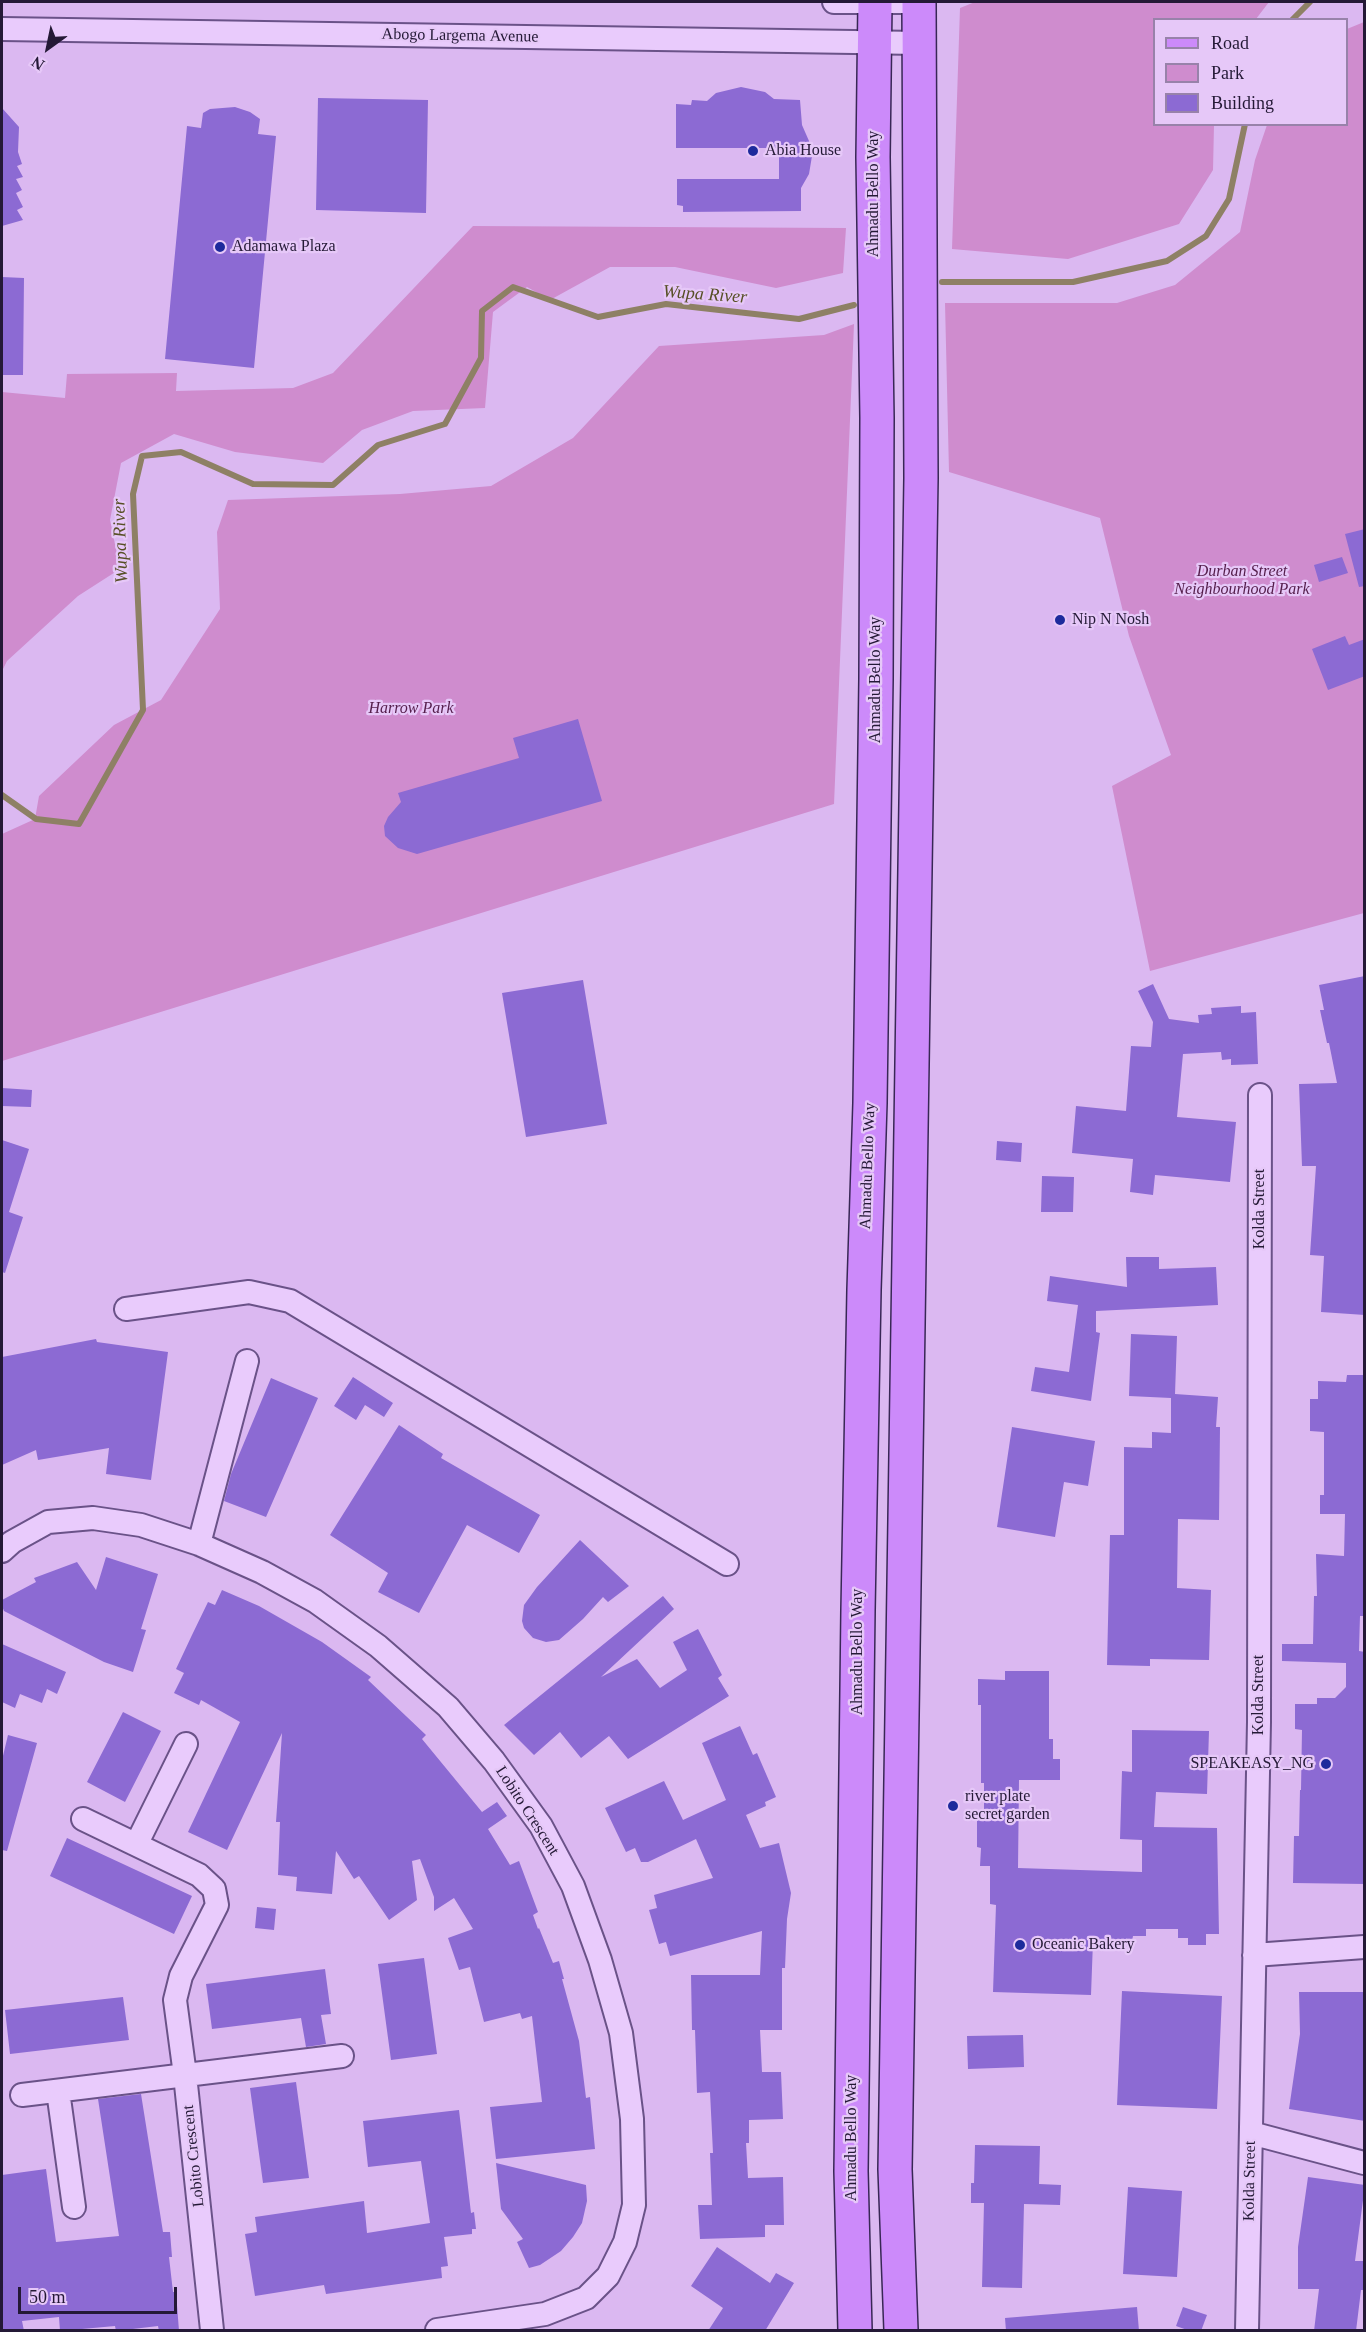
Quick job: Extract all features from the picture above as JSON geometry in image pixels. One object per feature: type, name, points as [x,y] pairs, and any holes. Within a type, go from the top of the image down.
[{"type":"main road","name":"Ahmadu Bello Way","points":[[855,2331],[850,2170],[864,1314],[873,960],[877,418],[873,157],[875,2]]},
{"type":"main road","points":[[901,2331],[896,2169],[922,418],[918,158],[919,2]]},
{"type":"street","points":[[834,2],[919,2]]},
{"type":"street","name":"Abogo Largema Avenue","points":[[2,29],[919,43]]},
{"type":"street","name":"Kolda Street","points":[[1247,2331],[1259,1722],[1260,1095]]},
{"type":"street","points":[[126,1309],[249,1293],[290,1301],[727,1564]]},
{"type":"street","points":[[199,1544],[247,1361]]},
{"type":"street","name":"Lobito Crescent","points":[[2,1551],[12,1542],[48,1522],[93,1518],[141,1525],[199,1544],[262,1572],[315,1601],[378,1646],[448,1707],[494,1761],[541,1826],[573,1886],[600,1960],[621,2033],[632,2119],[634,2205],[625,2242],[608,2276],[586,2298],[545,2314],[437,2331]]},
{"type":"street","points":[[137,1843],[186,1744]]},
{"type":"street","name":"Lobito Crescent","points":[[83,1819],[137,1843],[199,1875],[214,1890],[217,1905],[181,1976],[175,2000],[212,2331]]},
{"type":"street","points":[[1254,1955],[1365,1947]]},
{"type":"street","points":[[22,2095],[342,2056]]},
{"type":"street","points":[[58,2091],[74,2207]]},
{"type":"street","points":[[1251,2133],[1365,2163]]},
{"type":"green space","points":[[975,2],[1269,2],[1257,18],[1153,18],[1153,126],[1214,126],[1213,170],[1179,224],[1068,259],[952,249],[960,8]]},
{"type":"green space","name":"Durban Street Neighbourhood Park","points":[[1364,22],[1364,913],[1150,971],[1112,786],[1171,755],[1129,636],[1100,518],[949,472],[945,303],[1117,303],[1175,285],[1240,232],[1255,160],[1267,126],[1348,126],[1348,29]]},
{"type":"green space","points":[[473,226],[846,228],[843,273],[776,288],[675,267],[610,267],[550,300],[527,287],[493,312],[485,408],[413,411],[362,430],[323,463],[235,452],[174,434],[121,463],[110,520],[120,569],[78,596],[7,661],[2,671],[2,392],[65,398],[67,374],[177,373],[176,391],[293,388],[333,373]]},
{"type":"green space","name":"Harrow Park","points":[[854,324],[834,804],[2,1061],[2,834],[35,819],[39,796],[114,725],[161,700],[220,609],[217,532],[228,500],[400,494],[491,486],[573,438],[659,346],[824,335]]},
{"type":"building","name":"Abia House","points":[[741,87],[765,92],[774,99],[800,100],[802,125],[812,156],[809,174],[801,188],[801,211],[683,212],[683,206],[677,205],[677,179],[779,179],[779,148],[676,148],[676,104],[691,105],[692,100],[707,101],[716,93]]},
{"type":"building","points":[[318,98],[428,100],[426,213],[316,210]]},
{"type":"building","name":"Adamawa Plaza","points":[[235,107],[250,112],[260,119],[258,134],[276,136],[254,368],[165,359],[187,126],[201,128],[203,113],[210,109]]},
{"type":"building","points":[[2,108],[19,127],[18,152],[22,164],[17,166],[23,177],[16,179],[22,190],[16,193],[23,207],[17,210],[23,220],[2,226]]},
{"type":"building","points":[[2,277],[24,278],[23,375],[2,375]]},
{"type":"building","points":[[1365,529],[1365,586],[1359,587],[1345,534]]},
{"type":"building","points":[[1342,557],[1348,573],[1319,582],[1314,565]]},
{"type":"building","points":[[1345,636],[1349,645],[1365,639],[1365,676],[1328,690],[1312,649]]},
{"type":"building","points":[[578,719],[602,801],[417,854],[398,848],[385,836],[384,826],[388,817],[401,802],[398,793],[519,758],[513,738]]},
{"type":"building","points":[[1365,976],[1365,1315],[1321,1312],[1324,1256],[1310,1255],[1316,1166],[1302,1166],[1299,1084],[1337,1083],[1320,1010],[1324,1010],[1319,985]]},
{"type":"building","points":[[583,980],[607,1124],[526,1137],[502,993]]},
{"type":"building","points":[[1153,984],[1169,1019],[1199,1023],[1198,1015],[1212,1014],[1211,1008],[1241,1006],[1241,1013],[1256,1012],[1258,1064],[1231,1065],[1231,1059],[1222,1060],[1221,1052],[1183,1054],[1177,1117],[1236,1122],[1230,1182],[1155,1175],[1153,1195],[1130,1192],[1133,1159],[1072,1153],[1076,1106],[1126,1111],[1131,1046],[1151,1047],[1153,1022],[1138,991]]},
{"type":"building","points":[[2,1088],[32,1090],[31,1107],[2,1106]]},
{"type":"building","points":[[2,1140],[29,1149],[9,1212],[23,1217],[5,1273],[2,1272]]},
{"type":"building","points":[[997,1141],[1022,1143],[1021,1162],[996,1160]]},
{"type":"building","points":[[1042,1176],[1074,1177],[1073,1212],[1041,1212]]},
{"type":"building","points":[[1126,1257],[1159,1257],[1159,1269],[1216,1267],[1218,1305],[1096,1311],[1096,1332],[1100,1333],[1091,1401],[1031,1391],[1035,1367],[1069,1372],[1078,1305],[1047,1301],[1050,1276],[1127,1287]]},
{"type":"building","points":[[1131,1334],[1177,1336],[1175,1394],[1218,1397],[1216,1427],[1220,1427],[1219,1520],[1178,1519],[1177,1588],[1211,1590],[1209,1660],[1150,1659],[1150,1666],[1107,1665],[1110,1535],[1124,1535],[1124,1447],[1152,1448],[1152,1432],[1171,1433],[1171,1398],[1129,1396]]},
{"type":"building","points":[[96,1339],[97,1342],[168,1352],[151,1480],[106,1474],[109,1448],[38,1460],[36,1450],[2,1465],[2,1357]]},
{"type":"building","points":[[1347,1375],[1365,1375],[1365,1616],[1360,1616],[1359,1651],[1365,1652],[1365,1884],[1293,1883],[1294,1836],[1299,1836],[1302,1730],[1295,1729],[1295,1704],[1317,1704],[1317,1698],[1335,1698],[1346,1687],[1346,1663],[1282,1661],[1282,1644],[1313,1644],[1314,1596],[1317,1596],[1316,1554],[1344,1556],[1345,1514],[1320,1514],[1320,1495],[1324,1495],[1324,1432],[1310,1431],[1310,1399],[1318,1399],[1318,1381],[1346,1382]]},
{"type":"building","points":[[353,1377],[393,1403],[384,1417],[365,1405],[356,1420],[334,1406]]},
{"type":"building","points":[[271,1378],[318,1398],[266,1517],[224,1501],[231,1474]]},
{"type":"building","points":[[399,1425],[443,1454],[441,1458],[540,1515],[519,1553],[467,1525],[419,1613],[378,1592],[388,1573],[330,1535]]},
{"type":"building","points":[[1012,1427],[1095,1441],[1088,1486],[1064,1482],[1055,1537],[997,1527]]},
{"type":"building","points":[[580,1540],[629,1586],[608,1602],[603,1597],[559,1640],[546,1642],[533,1638],[524,1628],[522,1621],[524,1605],[537,1587]]},
{"type":"building","points":[[106,1557],[158,1574],[141,1629],[146,1630],[133,1672],[104,1662],[4,1611],[2,1606],[2,1600],[36,1582],[34,1578],[77,1562],[96,1590]]},
{"type":"building","points":[[222,1590],[259,1606],[322,1642],[371,1677],[368,1680],[426,1735],[422,1739],[482,1812],[497,1802],[507,1816],[488,1829],[510,1865],[519,1861],[538,1912],[533,1915],[538,1929],[553,1963],[559,1961],[579,2041],[586,2098],[590,2097],[595,2149],[496,2159],[490,2107],[542,2102],[532,2016],[522,2019],[520,2013],[484,2022],[470,1967],[459,1970],[448,1938],[473,1929],[454,1898],[434,1911],[434,1897],[420,1859],[412,1861],[417,1900],[389,1920],[359,1876],[354,1879],[336,1851],[332,1894],[296,1891],[297,1877],[278,1875],[280,1822],[276,1822],[282,1733],[227,1850],[188,1832],[240,1722],[201,1700],[199,1705],[174,1693],[184,1673],[176,1669],[208,1602],[215,1605]]},
{"type":"building","points":[[663,1596],[674,1609],[601,1677],[637,1659],[660,1688],[687,1670],[673,1642],[698,1629],[722,1675],[718,1678],[729,1696],[628,1759],[609,1736],[581,1758],[560,1732],[534,1755],[504,1725]]},
{"type":"building","points":[[2,1644],[66,1672],[57,1694],[47,1689],[42,1703],[20,1694],[15,1708],[2,1702]]},
{"type":"building","points":[[1005,1671],[1049,1671],[1049,1739],[1053,1739],[1053,1759],[1060,1759],[1060,1780],[1019,1780],[1018,1868],[1142,1872],[1142,1840],[1120,1839],[1122,1771],[1132,1772],[1132,1730],[1209,1731],[1207,1794],[1156,1792],[1154,1827],[1217,1828],[1219,1934],[1206,1934],[1206,1945],[1188,1945],[1188,1938],[1178,1938],[1178,1929],[1146,1929],[1146,1936],[1133,1936],[1132,1941],[1093,1941],[1091,1995],[993,1992],[996,1905],[990,1904],[990,1866],[980,1866],[981,1848],[977,1847],[977,1815],[984,1816],[984,1783],[981,1783],[981,1705],[978,1705],[978,1679],[1005,1680]]},
{"type":"building","points":[[123,1712],[161,1731],[125,1802],[87,1782]]},
{"type":"building","points":[[740,1726],[753,1755],[757,1753],[776,1797],[765,1802],[766,1806],[746,1815],[760,1848],[779,1843],[791,1893],[787,1919],[785,1968],[782,1968],[782,2030],[760,2030],[762,2072],[781,2072],[783,2119],[749,2120],[749,2143],[746,2143],[748,2178],[783,2177],[784,2225],[765,2225],[765,2237],[700,2239],[698,2205],[712,2205],[710,2153],[713,2153],[710,2092],[697,2093],[691,1975],[760,1975],[762,1931],[670,1956],[666,1942],[659,1944],[649,1910],[657,1908],[654,1895],[713,1878],[696,1839],[648,1862],[641,1862],[635,1848],[626,1852],[605,1808],[664,1781],[683,1820],[726,1800],[702,1743]]},
{"type":"building","points":[[8,1735],[37,1743],[7,1851],[2,1850],[2,1760]]},
{"type":"building","points":[[67,1838],[192,1896],[174,1934],[50,1876]]},
{"type":"building","points":[[257,1907],[276,1909],[274,1930],[255,1928]]},
{"type":"building","points":[[424,1958],[437,2054],[391,2060],[378,1964]]},
{"type":"building","points":[[325,1969],[331,2014],[321,2015],[326,2044],[306,2047],[301,2018],[212,2029],[206,1984]]},
{"type":"building","points":[[1122,1991],[1222,1996],[1217,2109],[1117,2105]]},
{"type":"building","points":[[1299,1992],[1365,1992],[1365,2121],[1289,2109],[1300,2034]]},
{"type":"building","points":[[123,1997],[129,2040],[10,2054],[5,2010]]},
{"type":"building","points":[[1023,2035],[1024,2067],[968,2069],[967,2036]]},
{"type":"building","points":[[296,2082],[309,2178],[263,2183],[250,2088]]},
{"type":"building","points":[[141,2094],[163,2232],[170,2232],[172,2257],[169,2257],[173,2292],[176,2292],[179,2331],[159,2331],[158,2326],[116,2331],[115,2326],[60,2331],[59,2317],[22,2321],[24,2331],[2,2331],[2,2175],[46,2169],[56,2242],[119,2236],[98,2099]]},
{"type":"building","points":[[459,2110],[471,2213],[474,2212],[476,2229],[472,2229],[472,2234],[444,2237],[448,2266],[441,2267],[442,2278],[326,2294],[324,2285],[255,2296],[245,2234],[257,2232],[255,2217],[364,2201],[367,2233],[430,2223],[421,2161],[368,2167],[363,2121]]},
{"type":"building","points":[[975,2145],[1040,2146],[1039,2184],[1061,2185],[1060,2205],[1024,2204],[1022,2288],[982,2287],[984,2203],[971,2203]]},
{"type":"building","points":[[496,2163],[586,2185],[587,2201],[582,2223],[561,2251],[540,2265],[529,2268],[517,2242],[523,2239],[501,2209]]},
{"type":"building","points":[[1308,2177],[1365,2185],[1355,2261],[1365,2261],[1365,2290],[1361,2290],[1356,2331],[1314,2331],[1319,2289],[1298,2289],[1298,2247]]},
{"type":"building","points":[[1128,2187],[1182,2191],[1177,2277],[1123,2274]]},
{"type":"building","points":[[717,2247],[770,2283],[776,2273],[794,2283],[765,2331],[708,2331],[723,2308],[691,2286]]},
{"type":"building","points":[[1137,2307],[1139,2331],[1006,2331],[1005,2318]]},
{"type":"building","points":[[1183,2307],[1207,2315],[1201,2331],[1190,2331],[1176,2326]]},
{"type":"waterway","name":"Wupa River","points":[[1294,18],[1310,2]]},
{"type":"waterway","name":"Wupa River","points":[[942,282],[1073,282],[1167,261],[1206,236],[1229,199],[1245,126]]},
{"type":"waterway","name":"Wupa River","points":[[2,795],[36,819],[79,824],[143,710],[133,494],[142,456],[181,452],[253,484],[333,485],[378,445],[445,424],[481,358],[482,311],[513,287],[598,317],[666,304],[799,319],[854,305]]},
{"type":"place","name":"Abia House","points":[[753,151]]},
{"type":"place","name":"Adamawa Plaza","points":[[220,247]]},
{"type":"place","name":"Nip N Nosh","points":[[1060,620]]},
{"type":"place","name":"SPEAKEASY_NG","points":[[1326,1764]]},
{"type":"place","name":"river plate secret garden","points":[[953,1806]]},
{"type":"place","name":"Oceanic Bakery","points":[[1020,1945]]}]
